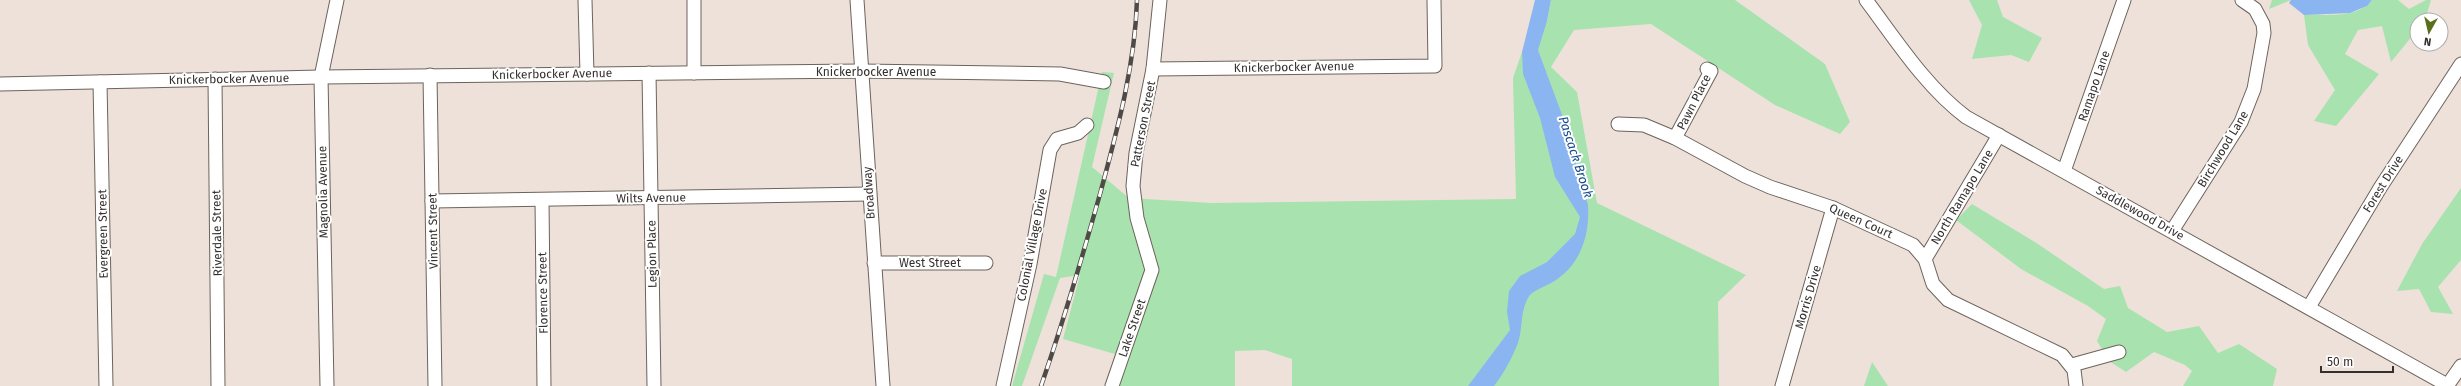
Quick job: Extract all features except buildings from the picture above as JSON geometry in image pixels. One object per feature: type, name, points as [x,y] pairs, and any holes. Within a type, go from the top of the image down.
[{"type":"street","name":"Magnolia Avenue","points":[[327,386],[321,76],[336,0]]},
{"type":"street","points":[[585,0],[587,74]]},
{"type":"street","points":[[694,0],[694,73]]},
{"type":"street","name":"Broadway","points":[[857,0],[860,71],[883,386]]},
{"type":"street","name":"Patterson Street","points":[[1152,270],[1137,218],[1133,186],[1136,153],[1153,69],[1160,0]]},
{"type":"street","name":"Knickerbocker Avenue","points":[[1153,69],[1435,66],[1434,0]]},
{"type":"street","name":"Saddlewood Drive","points":[[1866,0],[1905,51],[1947,101],[1966,117],[2309,307],[2447,386]]},
{"type":"street","name":"Ramapo Lane","points":[[2064,171],[2124,0]]},
{"type":"street","name":"Birchwood Lane","points":[[2172,231],[2241,122],[2248,108],[2264,33],[2260,15],[2249,3],[2242,0]]},
{"type":"street","name":"Forest Drive","points":[[2309,307],[2380,188],[2461,64]]},
{"type":"street","name":"Pawn Place","points":[[1675,138],[1711,71],[1707,69]]},
{"type":"street","name":"Knickerbocker Avenue","points":[[0,84],[321,76],[860,71],[1060,74],[1104,82]]},
{"type":"street","name":"Legion Place","points":[[649,73],[654,386]]},
{"type":"street","name":"Vincent Street","points":[[430,75],[435,386]]},
{"type":"street","name":"Riverdale Street","points":[[215,79],[218,386]]},
{"type":"street","name":"Evergreen Street","points":[[100,82],[106,386]]},
{"type":"street","name":"Queen Court","points":[[1618,124],[1644,125],[1675,138],[1745,176],[1770,187],[1833,208],[1913,245],[1925,259],[1933,284],[1948,300],[2062,355],[2072,365]]},
{"type":"street","name":"Colonial Village Drive","points":[[1003,386],[1030,264],[1050,150],[1057,139],[1078,133],[1087,125]]},
{"type":"street","name":"North Ramapo Lane","points":[[1925,259],[1999,135]]},
{"type":"street","name":"Wilts Avenue","points":[[432,201],[869,194]]},
{"type":"street","name":"Florence Street","points":[[542,200],[544,386]]},
{"type":"street","name":"Morris Drive","points":[[1782,386],[1833,208]]},
{"type":"street","name":"West Street","points":[[874,263],[986,263]]},
{"type":"street","name":"Lake Street","points":[[1112,386],[1152,270]]},
{"type":"street","points":[[2076,386],[2077,378],[2072,365],[2119,352]]},
{"type":"street","points":[[2447,386],[2461,366]]},
{"type":"green space","points":[[1551,0],[1735,0],[1825,64],[1850,122],[1840,134],[1775,105],[1651,24],[1574,30],[1551,67],[1577,92],[1597,203],[1746,275],[1718,302],[1719,386],[1292,386],[1292,359],[1265,350],[1235,351],[1235,386],[1113,386],[1125,357],[1063,339],[1080,275],[1060,278],[1022,386],[1012,386],[1044,274],[1056,277],[1102,72],[1114,73],[1092,167],[1129,198],[1212,203],[1516,199],[1513,78],[1522,52],[1531,34],[1547,21]]},
{"type":"green space","points":[[1969,0],[1997,0],[2003,17],[2042,38],[2029,62],[2011,55],[1972,59],[1982,25]]},
{"type":"green space","points":[[2272,0],[2291,0],[2269,9]]},
{"type":"green space","points":[[2372,0],[2398,0],[2409,9],[2426,0],[2431,0],[2427,12],[2409,12],[2409,40],[2391,62],[2382,26],[2358,30],[2345,54],[2379,74],[2336,126],[2314,121],[2335,90],[2308,45],[2304,15],[2350,13],[2366,6]]},
{"type":"green space","points":[[2461,188],[2461,260],[2438,287],[2453,314],[2431,312],[2419,289],[2397,291],[2422,244]]},
{"type":"green space","points":[[1972,204],[2035,242],[2104,289],[2120,286],[2128,308],[2167,332],[2199,326],[2218,353],[2239,344],[2277,369],[2273,386],[2183,386],[2192,371],[2185,365],[2154,352],[2126,372],[2109,361],[2097,341],[2106,319],[2088,306],[2021,269],[1956,220]]},
{"type":"green space","points":[[1872,362],[1888,386],[1864,386]]},
{"type":"water","points":[[1535,0],[1551,0],[1547,21],[1538,50],[1561,112],[1588,205],[1587,228],[1581,250],[1569,268],[1551,283],[1535,291],[1525,303],[1518,343],[1508,365],[1494,386],[1468,386],[1510,330],[1507,312],[1509,291],[1520,276],[1547,262],[1575,234],[1580,217],[1555,177],[1540,118],[1523,74],[1522,52]]},
{"type":"water","points":[[2291,0],[2372,0],[2367,6],[2350,13],[2304,15],[2289,3]]},
{"type":"railway","points":[[1041,386],[1079,266],[1113,146],[1129,74],[1136,25],[1137,0]]},
{"type":"water label","name":"Pascack Brook","points":[[1576,157]]}]
